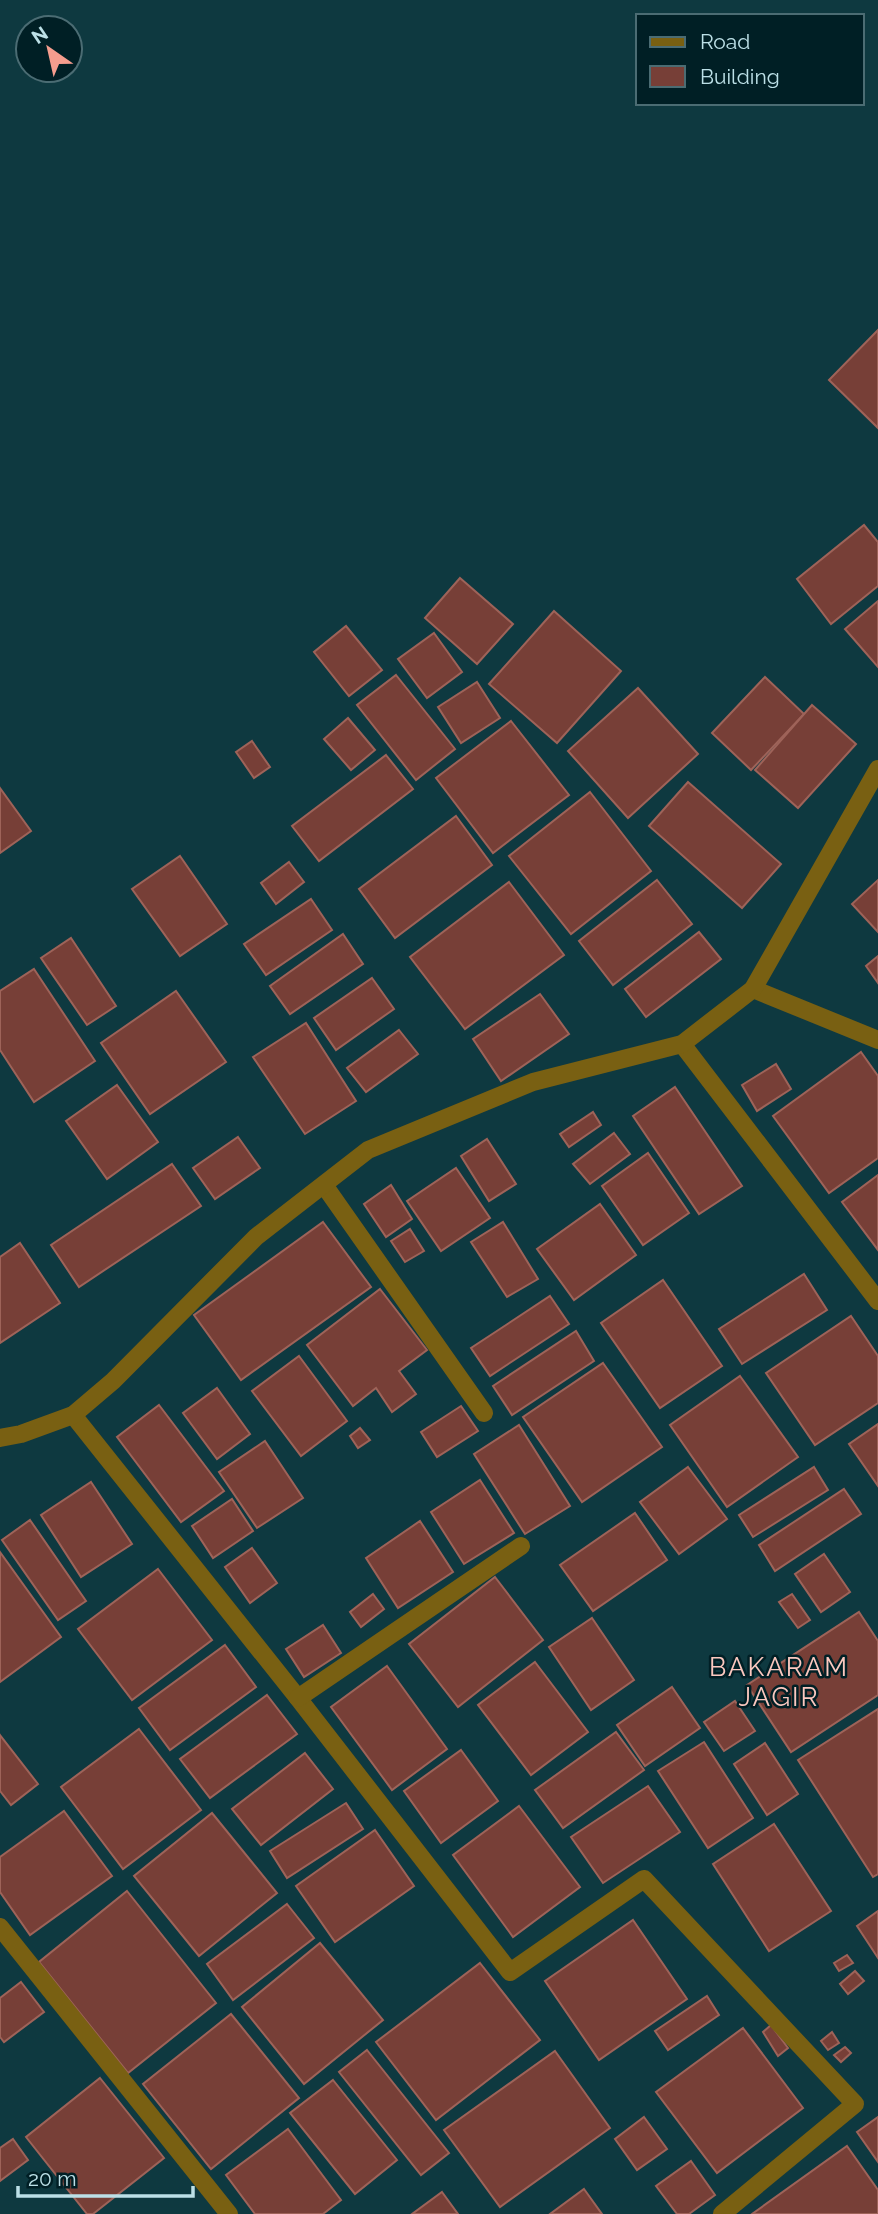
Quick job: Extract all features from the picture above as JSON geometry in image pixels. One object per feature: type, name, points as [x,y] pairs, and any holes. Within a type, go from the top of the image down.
[{"type":"street","points":[[0,1438],[21,1434],[73,1415],[114,1381],[256,1237],[368,1150],[533,1082],[682,1044],[753,989],[878,769]]},
{"type":"street","points":[[753,989],[878,1040]]},
{"type":"street","points":[[682,1044],[878,1301]]},
{"type":"street","points":[[324,1185],[484,1413]]},
{"type":"street","points":[[73,1415],[298,1698],[510,1972],[644,1879],[855,2104],[722,2214]]},
{"type":"street","points":[[298,1698],[521,1546]]},
{"type":"street","points":[[0,1927],[229,2214]]},
{"type":"building","points":[[878,330],[878,428],[829,380]]},
{"type":"building","points":[[864,525],[878,542],[878,586],[831,624],[797,579]]},
{"type":"building","points":[[460,578],[513,624],[477,664],[425,618]]},
{"type":"building","points":[[878,601],[878,667],[845,629]]},
{"type":"building","points":[[554,611],[621,671],[557,743],[489,684]]},
{"type":"building","points":[[346,626],[382,670],[349,696],[314,652]]},
{"type":"building","points":[[434,633],[462,672],[427,698],[398,659]]},
{"type":"building","points":[[396,675],[455,749],[416,780],[357,705]]},
{"type":"building","points":[[765,677],[804,714],[751,770],[712,733]]},
{"type":"building","points":[[477,682],[500,718],[461,743],[438,707]]},
{"type":"building","points":[[638,688],[698,754],[628,818],[568,751]]},
{"type":"building","points":[[812,705],[856,744],[798,808],[755,770]]},
{"type":"building","points":[[348,718],[375,750],[351,770],[324,739]]},
{"type":"building","points":[[511,721],[569,795],[493,853],[436,778]]},
{"type":"building","points":[[252,741],[270,767],[254,778],[236,752]]},
{"type":"building","points":[[386,755],[413,789],[319,861],[292,826]]},
{"type":"building","points":[[688,782],[781,864],[742,908],[649,826]]},
{"type":"building","points":[[0,788],[31,831],[0,853]]},
{"type":"building","points":[[590,792],[651,871],[571,934],[509,856]]},
{"type":"building","points":[[456,816],[492,865],[395,938],[359,889]]},
{"type":"building","points":[[180,856],[227,924],[180,956],[132,889]]},
{"type":"building","points":[[289,862],[304,882],[276,904],[261,883]]},
{"type":"building","points":[[657,880],[692,924],[613,985],[579,941]]},
{"type":"building","points":[[878,880],[878,932],[852,904]]},
{"type":"building","points":[[509,882],[564,955],[465,1029],[410,957]]},
{"type":"building","points":[[311,899],[332,930],[266,975],[244,944]]},
{"type":"building","points":[[699,932],[721,959],[646,1017],[625,989]]},
{"type":"building","points":[[343,934],[363,964],[290,1014],[270,986]]},
{"type":"building","points":[[71,938],[116,1006],[87,1025],[41,958]]},
{"type":"building","points":[[878,956],[878,983],[866,966]]},
{"type":"building","points":[[34,969],[95,1061],[34,1102],[0,1050],[0,991]]},
{"type":"building","points":[[372,978],[394,1009],[336,1050],[314,1018]]},
{"type":"building","points":[[176,991],[226,1062],[150,1114],[101,1043]]},
{"type":"building","points":[[540,994],[569,1034],[501,1081],[473,1039]]},
{"type":"building","points":[[306,1023],[356,1101],[305,1134],[253,1057]]},
{"type":"building","points":[[399,1030],[418,1054],[366,1092],[347,1068]]},
{"type":"building","points":[[861,1052],[878,1076],[878,1158],[829,1193],[773,1116]]},
{"type":"building","points":[[776,1064],[791,1089],[757,1111],[742,1085]]},
{"type":"building","points":[[117,1085],[158,1142],[107,1179],[66,1121]]},
{"type":"building","points":[[675,1087],[742,1186],[699,1214],[633,1116]]},
{"type":"building","points":[[593,1112],[601,1125],[569,1147],[560,1134]]},
{"type":"building","points":[[614,1133],[630,1154],[590,1184],[573,1164]]},
{"type":"building","points":[[238,1137],[260,1168],[215,1199],[193,1168]]},
{"type":"building","points":[[487,1139],[516,1184],[489,1201],[461,1156]]},
{"type":"building","points":[[648,1153],[689,1213],[643,1245],[602,1186]]},
{"type":"building","points":[[172,1164],[201,1206],[79,1287],[51,1245]]},
{"type":"building","points":[[456,1168],[490,1218],[441,1251],[407,1201]]},
{"type":"building","points":[[878,1175],[878,1250],[842,1202]]},
{"type":"building","points":[[391,1185],[412,1219],[386,1237],[364,1204]]},
{"type":"building","points":[[600,1204],[636,1255],[574,1300],[537,1249]]},
{"type":"building","points":[[323,1222],[371,1287],[241,1380],[194,1315]]},
{"type":"building","points":[[503,1222],[538,1279],[507,1297],[471,1242]]},
{"type":"building","points":[[410,1229],[424,1251],[405,1262],[391,1241]]},
{"type":"building","points":[[20,1243],[60,1303],[0,1343],[0,1257]]},
{"type":"building","points":[[804,1274],[827,1310],[742,1364],[719,1329]]},
{"type":"building","points":[[663,1280],[722,1366],[660,1408],[601,1323]]},
{"type":"building","points":[[380,1289],[427,1350],[399,1371],[416,1394],[392,1412],[376,1388],[353,1406],[307,1345]]},
{"type":"building","points":[[550,1296],[569,1324],[490,1376],[471,1348]]},
{"type":"building","points":[[851,1316],[878,1356],[878,1403],[815,1445],[766,1373]]},
{"type":"building","points":[[576,1331],[594,1361],[512,1415],[493,1386]]},
{"type":"building","points":[[299,1356],[347,1421],[301,1456],[252,1391]]},
{"type":"building","points":[[603,1363],[662,1447],[582,1502],[523,1417]]},
{"type":"building","points":[[740,1376],[798,1457],[727,1507],[670,1425]]},
{"type":"building","points":[[217,1388],[250,1434],[217,1459],[183,1413]]},
{"type":"building","points":[[159,1405],[224,1491],[181,1522],[117,1437]]},
{"type":"building","points":[[461,1406],[478,1431],[437,1457],[421,1432]]},
{"type":"building","points":[[878,1424],[878,1486],[849,1444]]},
{"type":"building","points":[[519,1425],[570,1506],[525,1534],[474,1454]]},
{"type":"building","points":[[360,1428],[370,1440],[358,1448],[350,1436]]},
{"type":"building","points":[[265,1441],[303,1498],[257,1528],[219,1472]]},
{"type":"building","points":[[688,1467],[727,1519],[679,1554],[640,1502]]},
{"type":"building","points":[[814,1467],[828,1490],[753,1537],[739,1515]]},
{"type":"building","points":[[480,1480],[514,1533],[464,1564],[431,1512]]},
{"type":"building","points":[[91,1482],[132,1544],[81,1577],[41,1515]]},
{"type":"building","points":[[844,1489],[861,1514],[775,1571],[759,1545]]},
{"type":"building","points":[[232,1499],[253,1531],[213,1558],[192,1526]]},
{"type":"building","points":[[635,1513],[667,1560],[593,1611],[560,1565]]},
{"type":"building","points":[[30,1520],[86,1601],[58,1620],[2,1540]]},
{"type":"building","points":[[420,1521],[453,1572],[398,1608],[366,1558]]},
{"type":"building","points":[[252,1548],[277,1583],[250,1603],[225,1567]]},
{"type":"building","points":[[0,1552],[61,1637],[0,1682]]},
{"type":"building","points":[[824,1554],[850,1592],[821,1612],[795,1574]]},
{"type":"building","points":[[158,1569],[212,1640],[132,1700],[78,1629]]},
{"type":"building","points":[[495,1577],[543,1640],[458,1707],[409,1644]]},
{"type":"building","points":[[373,1594],[384,1609],[361,1627],[350,1612]]},
{"type":"building","points":[[792,1594],[810,1620],[798,1628],[779,1602]]},
{"type":"building","points":[[859,1612],[878,1641],[878,1695],[791,1752],[747,1685]]},
{"type":"building","points":[[592,1618],[634,1680],[591,1710],[549,1647]]},
{"type":"building","points":[[323,1625],[341,1653],[304,1677],[286,1649]]},
{"type":"building","points":[[225,1645],[256,1687],[170,1750],[139,1708]]},
{"type":"building","points":[[535,1662],[588,1732],[531,1775],[478,1705]]},
{"type":"building","points":[[387,1666],[447,1749],[392,1790],[331,1707]]},
{"type":"building","points":[[672,1687],[700,1728],[645,1766],[617,1725]]},
{"type":"building","points":[[267,1695],[297,1734],[210,1798],[180,1759]]},
{"type":"building","points":[[735,1701],[755,1731],[724,1751],[704,1722]]},
{"type":"building","points":[[878,1709],[878,1874],[873,1877],[798,1760]]},
{"type":"building","points":[[139,1729],[201,1810],[123,1869],[61,1787]]},
{"type":"building","points":[[616,1732],[644,1770],[563,1828],[535,1790]]},
{"type":"building","points":[[0,1735],[38,1784],[11,1805],[0,1791]]},
{"type":"building","points":[[704,1742],[753,1818],[708,1848],[658,1771]]},
{"type":"building","points":[[765,1743],[798,1794],[767,1815],[734,1764]]},
{"type":"building","points":[[461,1750],[498,1801],[441,1843],[404,1791]]},
{"type":"building","points":[[305,1753],[333,1789],[261,1845],[232,1809]]},
{"type":"building","points":[[648,1786],[680,1832],[603,1883],[571,1837]]},
{"type":"building","points":[[346,1803],[363,1829],[287,1878],[270,1851]]},
{"type":"building","points":[[519,1806],[580,1887],[513,1937],[453,1855]]},
{"type":"building","points":[[64,1811],[112,1876],[30,1935],[0,1892],[0,1857]]},
{"type":"building","points":[[212,1813],[277,1893],[199,1956],[134,1876]]},
{"type":"building","points":[[774,1824],[831,1911],[769,1951],[713,1864]]},
{"type":"building","points":[[375,1830],[414,1886],[335,1942],[296,1886]]},
{"type":"building","points":[[127,1891],[216,2003],[128,2073],[39,1962]]},
{"type":"building","points":[[287,1904],[314,1938],[233,2000],[207,1964]]},
{"type":"building","points":[[878,1911],[878,1958],[857,1926]]},
{"type":"building","points":[[633,1920],[687,1999],[599,2060],[545,1981]]},
{"type":"building","points":[[320,1943],[383,2020],[304,2084],[242,2007]]},
{"type":"building","points":[[847,1955],[853,1963],[839,1971],[834,1963]]},
{"type":"building","points":[[480,1963],[540,2040],[436,2120],[376,2042]]},
{"type":"building","points":[[855,1971],[864,1981],[848,1994],[840,1984]]},
{"type":"building","points":[[21,1982],[44,2012],[4,2042],[0,2037],[0,1998]]},
{"type":"building","points":[[707,1996],[719,2015],[668,2050],[655,2031]]},
{"type":"building","points":[[231,2014],[299,2098],[211,2169],[143,2084]]},
{"type":"building","points":[[771,2025],[788,2048],[778,2056],[763,2032]]},
{"type":"building","points":[[743,2028],[803,2108],[717,2173],[656,2092]]},
{"type":"building","points":[[832,2032],[839,2043],[828,2050],[821,2041]]},
{"type":"building","points":[[845,2047],[851,2053],[841,2062],[834,2055]]},
{"type":"building","points":[[367,2050],[449,2153],[421,2175],[339,2072]]},
{"type":"building","points":[[555,2051],[610,2128],[500,2207],[444,2130]]},
{"type":"building","points":[[100,2078],[164,2158],[93,2214],[87,2214],[26,2137]]},
{"type":"building","points":[[333,2080],[397,2160],[355,2194],[290,2113]]},
{"type":"building","points":[[644,2117],[667,2149],[637,2170],[615,2139]]},
{"type":"building","points":[[878,2117],[878,2162],[857,2132]]},
{"type":"building","points":[[288,2129],[341,2200],[323,2214],[255,2214],[226,2175]]},
{"type":"building","points":[[13,2139],[28,2160],[0,2181],[0,2148]]},
{"type":"building","points":[[847,2146],[878,2190],[878,2214],[752,2214]]},
{"type":"building","points":[[691,2161],[715,2195],[689,2214],[677,2214],[656,2186]]},
{"type":"building","points":[[584,2189],[602,2214],[550,2214]]},
{"type":"building","points":[[442,2192],[458,2214],[412,2214]]},
{"type":"district","name":"BAKARAM JAGIR","points":[[779,1682]]}]
